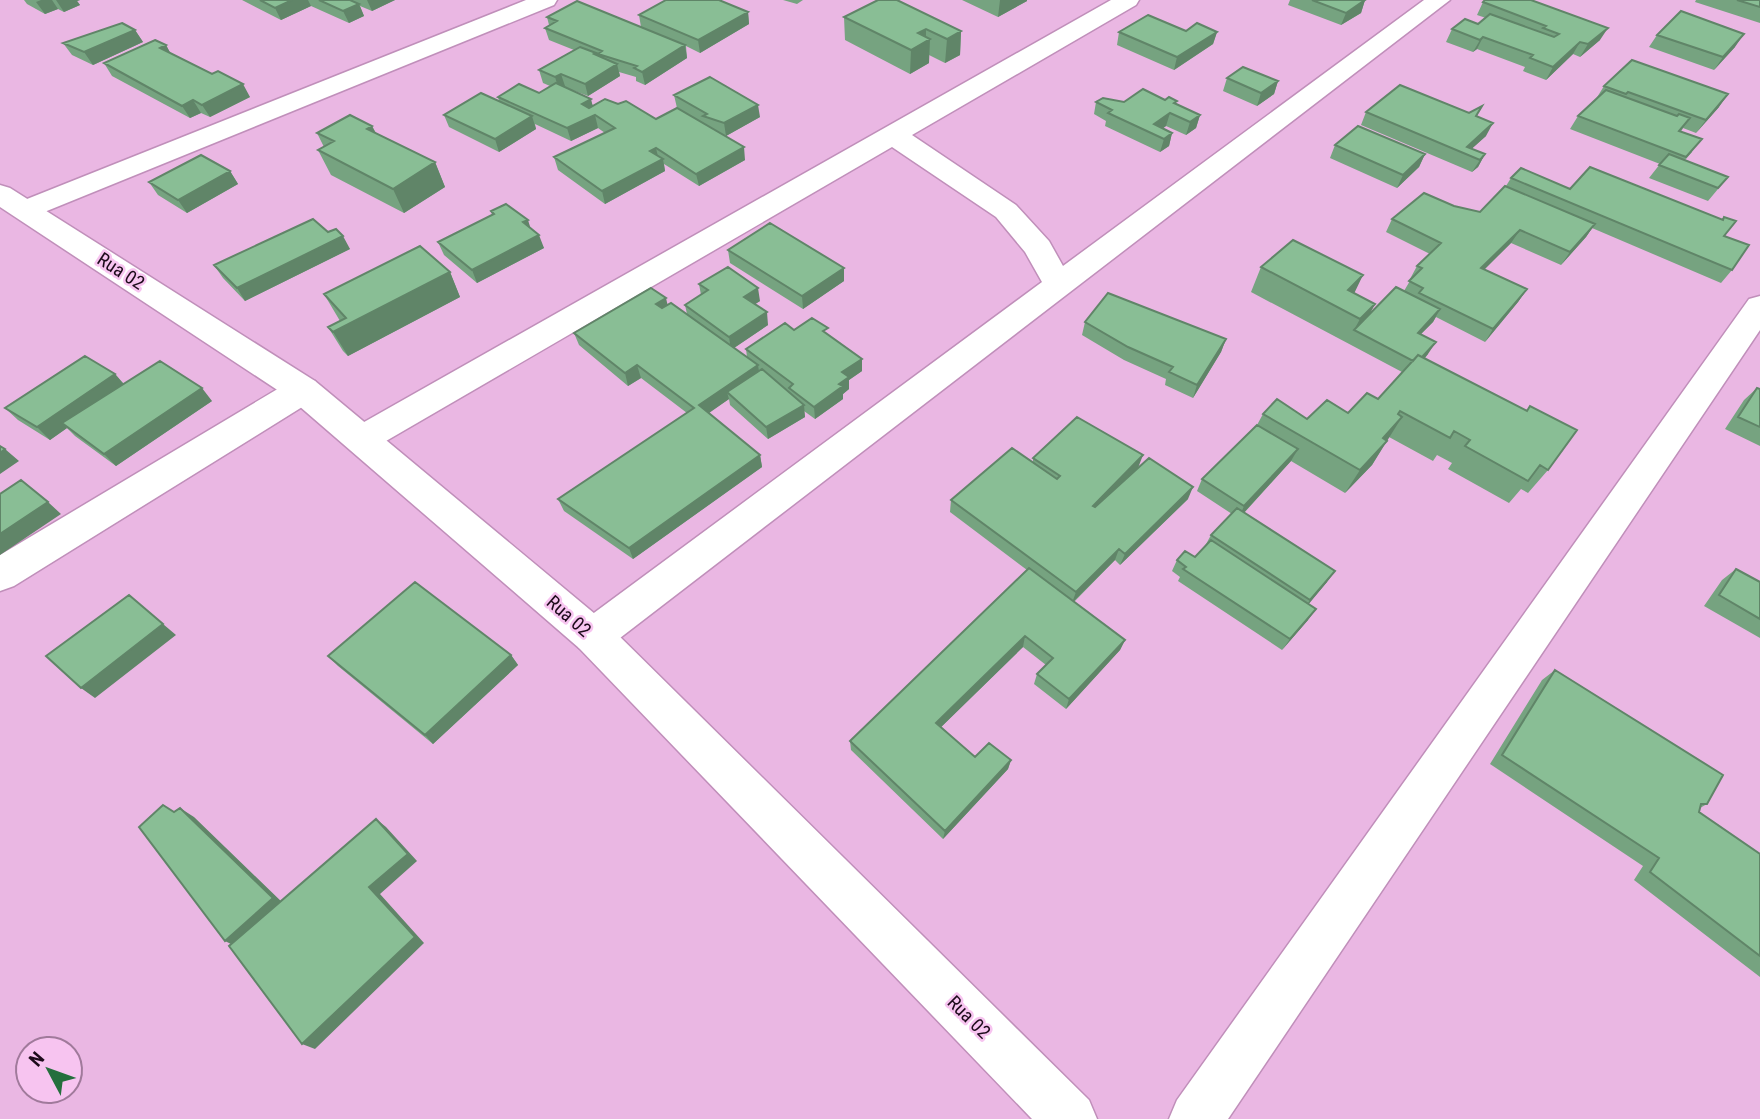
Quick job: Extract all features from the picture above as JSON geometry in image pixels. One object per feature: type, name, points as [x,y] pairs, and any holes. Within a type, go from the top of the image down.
[{"type":"street","points":[[13,201],[546,0]]},
{"type":"street","points":[[362,439],[1128,0]]},
{"type":"street","points":[[593,636],[1439,0]]},
{"type":"street","points":[[893,135],[1006,211],[1038,248],[1059,286]]},
{"type":"street","name":"Rua 02","points":[[13,201],[303,390],[593,636],[1070,1119]]},
{"type":"street","points":[[1196,1119],[1760,306]]},
{"type":"street","points":[[0,575],[303,390]]},
{"type":"building","points":[[260,0],[292,0],[275,8]]},
{"type":"building","points":[[319,0],[350,0],[359,4],[343,11]]},
{"type":"building","points":[[666,0],[719,0],[748,12],[698,40],[639,15]]},
{"type":"building","points":[[878,0],[897,0],[961,31],[947,39],[926,29],[918,33],[930,39],[911,50],[844,17]]},
{"type":"building","points":[[1312,0],[1365,0],[1346,13]]},
{"type":"building","points":[[1531,0],[1608,28],[1588,44],[1580,42],[1553,67],[1530,58],[1533,55],[1452,29],[1465,19],[1478,24],[1490,14],[1554,37],[1559,34],[1543,28],[1546,26],[1483,2]]},
{"type":"building","points":[[1737,0],[1760,0],[1760,7]]},
{"type":"building","points":[[577,1],[685,45],[642,72],[634,68],[637,66],[598,54],[602,51],[545,28],[557,21],[547,17]]},
{"type":"building","points":[[1681,11],[1744,34],[1723,57],[1657,35]]},
{"type":"building","points":[[1148,15],[1186,31],[1197,23],[1217,32],[1177,57],[1119,32]]},
{"type":"building","points":[[122,23],[135,30],[84,52],[63,43]]},
{"type":"building","points":[[155,40],[166,45],[160,48],[212,74],[218,71],[243,84],[202,105],[193,100],[182,106],[104,63]]},
{"type":"building","points":[[580,47],[617,64],[585,84],[561,74],[555,77],[539,70]]},
{"type":"building","points":[[1632,60],[1728,94],[1706,120],[1604,86]]},
{"type":"building","points":[[1243,67],[1278,81],[1261,93],[1227,78]]},
{"type":"building","points":[[710,77],[758,105],[724,123],[703,116],[707,114],[674,95]]},
{"type":"building","points":[[556,83],[591,99],[582,104],[589,108],[605,99],[618,104],[626,101],[656,119],[677,108],[744,147],[696,174],[656,148],[650,151],[663,159],[602,191],[554,157],[615,128],[595,115],[567,128],[498,97],[519,84],[539,93]]},
{"type":"building","points":[[1400,85],[1469,113],[1482,106],[1476,116],[1493,123],[1467,147],[1485,154],[1480,160],[1366,112]]},
{"type":"building","points":[[1143,89],[1165,100],[1169,97],[1177,101],[1174,103],[1200,115],[1190,122],[1170,113],[1154,124],[1172,133],[1164,139],[1108,113],[1112,110],[1096,102],[1103,98],[1124,102]]},
{"type":"building","points":[[1606,90],[1677,116],[1679,114],[1690,118],[1679,131],[1702,139],[1686,157],[1578,116]]},
{"type":"building","points":[[481,93],[532,116],[495,139],[444,115]]},
{"type":"building","points":[[350,115],[372,126],[367,129],[435,162],[393,189],[318,150],[334,141],[317,133]]},
{"type":"building","points":[[1358,126],[1425,154],[1403,175],[1335,145]]},
{"type":"building","points":[[1669,154],[1728,177],[1718,188],[1659,165]]},
{"type":"building","points":[[201,155],[230,171],[178,200],[149,182]]},
{"type":"building","points":[[1590,167],[1723,220],[1724,217],[1736,221],[1724,236],[1749,245],[1732,270],[1511,178],[1521,168],[1570,189]]},
{"type":"building","points":[[1505,186],[1595,224],[1570,252],[1520,230],[1481,268],[1527,289],[1493,329],[1419,293],[1423,288],[1409,281],[1422,268],[1417,266],[1441,243],[1392,219],[1424,193],[1454,206],[1480,212]]},
{"type":"building","points":[[506,204],[528,220],[523,222],[539,235],[472,270],[438,242],[494,214],[491,211]]},
{"type":"building","points":[[313,219],[328,232],[336,229],[343,236],[237,288],[214,265]]},
{"type":"building","points":[[770,223],[844,268],[802,296],[728,250]]},
{"type":"building","points":[[1293,240],[1363,275],[1348,290],[1375,304],[1360,319],[1261,267]]},
{"type":"building","points":[[420,246],[450,272],[333,332],[328,327],[346,318],[324,294]]},
{"type":"building","points":[[728,267],[758,288],[744,297],[767,312],[729,337],[685,305],[708,290],[699,284]]},
{"type":"building","points":[[1396,287],[1440,309],[1418,333],[1436,342],[1422,357],[1418,355],[1413,361],[1354,330]]},
{"type":"building","points":[[651,288],[666,298],[656,304],[662,308],[671,303],[758,365],[699,405],[760,455],[629,548],[558,499],[694,408],[637,365],[625,373],[574,333]]},
{"type":"building","points":[[1108,293],[1226,339],[1197,385],[1169,372],[1173,367],[1128,347],[1085,322]]},
{"type":"building","points":[[812,318],[828,328],[823,331],[862,359],[842,372],[849,377],[839,384],[843,386],[814,407],[789,388],[793,384],[746,349],[785,323],[794,330]]},
{"type":"building","points":[[1418,355],[1527,411],[1530,406],[1577,430],[1548,470],[1540,465],[1528,481],[1465,446],[1470,440],[1454,431],[1450,438],[1400,411],[1398,414],[1402,417],[1383,438],[1387,441],[1360,470],[1263,414],[1277,399],[1307,419],[1327,400],[1348,413],[1367,393],[1378,399]]},
{"type":"building","points":[[85,356],[115,374],[37,427],[5,408]]},
{"type":"building","points":[[160,361],[202,388],[104,454],[62,423]]},
{"type":"building","points":[[762,369],[804,405],[766,427],[727,392]]},
{"type":"building","points":[[1757,388],[1760,389],[1760,427],[1738,417]]},
{"type":"building","points":[[1077,417],[1143,455],[1093,506],[1149,458],[1193,487],[1125,554],[1119,549],[1076,592],[951,500],[1012,448],[1057,479],[1060,476],[1033,458]]},
{"type":"building","points":[[1257,425],[1298,449],[1244,506],[1202,479]]},
{"type":"building","points":[[21,480],[48,502],[0,534],[0,494]]},
{"type":"building","points":[[1237,508],[1335,571],[1310,600],[1211,535]]},
{"type":"building","points":[[1211,540],[1316,609],[1290,639],[1183,569],[1186,567],[1177,560],[1185,551],[1195,557]]},
{"type":"building","points":[[1029,568],[1125,640],[1069,699],[1037,674],[1053,658],[1025,636],[936,723],[975,757],[989,743],[1011,760],[945,831],[850,741]]},
{"type":"building","points":[[1736,569],[1760,582],[1760,619],[1719,595]]},
{"type":"building","points":[[415,582],[511,655],[425,735],[328,656]]},
{"type":"building","points":[[129,595],[163,624],[81,688],[46,656]]},
{"type":"building","points":[[1555,670],[1723,775],[1707,804],[1701,804],[1699,812],[1760,854],[1760,956],[1650,872],[1659,858],[1502,755]]},
{"type":"building","points":[[163,805],[174,812],[180,808],[273,898],[225,941],[139,827]]},
{"type":"building","points":[[376,819],[408,854],[369,887],[415,937],[302,1044],[229,946]]}]
